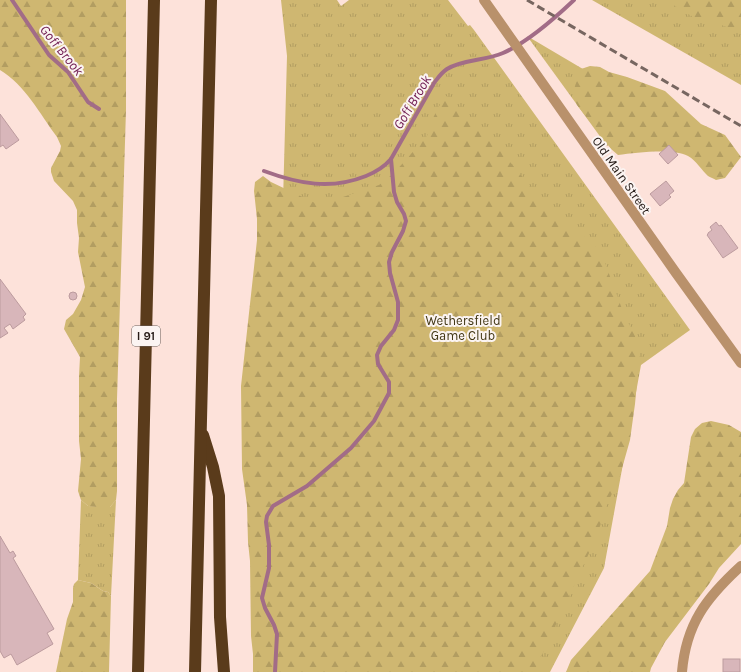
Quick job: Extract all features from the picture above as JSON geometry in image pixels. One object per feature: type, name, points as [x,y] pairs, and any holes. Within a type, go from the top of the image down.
[{"type":"highway","name":"I 91","points":[[138,672],[154,0]]},
{"type":"highway","points":[[195,672],[211,0]]},
{"type":"highway","points":[[201,428],[213,467],[218,496],[220,617],[224,672]]},
{"type":"street","name":"Old Main Street","points":[[484,0],[671,267],[741,363]]},
{"type":"street","points":[[682,672],[684,652],[691,629],[703,608],[719,586],[741,566]]},
{"type":"green space","points":[[0,0],[126,0],[126,110],[117,399],[117,491],[116,500],[110,507],[106,508],[88,506],[81,500],[78,491],[81,459],[79,441],[80,357],[64,329],[66,320],[73,314],[81,300],[85,287],[78,252],[79,238],[77,210],[73,201],[54,181],[51,172],[51,168],[61,146],[57,137],[25,92],[9,76],[0,70]]},
{"type":"green space","name":"Wethersfield Game Club","points":[[281,0],[337,0],[341,6],[349,0],[448,0],[468,26],[470,25],[474,30],[690,330],[641,365],[604,568],[550,672],[330,672],[283,201],[287,56]]},
{"type":"green space","points":[[592,0],[741,0],[741,85]]},
{"type":"green space","points":[[665,0],[741,0],[741,32],[704,19],[695,18]]},
{"type":"green space","points":[[527,36],[649,108],[607,146]]},
{"type":"green space","points":[[590,66],[600,67],[609,72],[665,91],[701,124],[725,135],[741,157],[725,178],[716,180],[708,176],[691,158],[681,154],[673,152],[654,152],[618,155],[611,149],[577,105],[575,99],[574,91],[581,69]]},
{"type":"green space","name":"Wethersfield Game Club","points":[[445,95],[467,115],[506,157],[537,195],[596,247],[605,263],[625,317],[634,333],[640,350],[630,440],[619,479],[608,502],[596,538],[534,672],[253,672],[247,505],[242,469],[241,386],[257,240],[257,219],[254,191],[255,182],[263,176],[271,182],[315,203],[325,203],[379,185],[394,173],[427,136],[433,118]]},
{"type":"green space","points":[[711,421],[729,425],[741,432],[741,544],[719,568],[709,584],[665,642],[650,672],[566,672],[571,660],[650,571],[667,526],[673,499],[684,483],[691,437],[695,429],[702,423]]},
{"type":"green space","points":[[81,500],[88,506],[110,507],[116,500],[111,596],[108,592],[103,591],[91,583],[78,580]]},
{"type":"green space","points":[[78,580],[91,583],[103,591],[108,592],[111,596],[109,672],[56,672],[67,619],[73,602],[73,588],[74,584]]},
{"type":"building","points":[[0,114],[19,140],[6,149],[3,145],[0,147]]},
{"type":"building","points":[[669,145],[678,155],[668,164],[659,154]]},
{"type":"building","points":[[666,181],[674,191],[669,195],[671,197],[660,206],[650,194]]},
{"type":"building","points":[[716,222],[719,226],[721,225],[738,248],[723,258],[707,235],[712,230],[710,227]]},
{"type":"building","points":[[0,279],[26,314],[23,317],[25,320],[13,329],[10,324],[4,328],[8,333],[0,338]]},
{"type":"building","points":[[71,292],[75,292],[77,296],[75,300],[71,300],[69,298],[69,294]]},
{"type":"building","points":[[0,536],[10,553],[13,551],[16,556],[13,558],[54,629],[47,633],[53,644],[17,665],[11,654],[4,658],[0,651]]},
{"type":"building","points":[[723,659],[740,659],[740,672],[723,672]]},
{"type":"waterway","name":"Goff Brook","points":[[12,0],[49,55],[68,72],[88,102],[99,109]]},
{"type":"waterway","name":"Goff Brook","points":[[264,171],[277,176],[315,184],[340,183],[366,176],[376,171],[391,159],[434,83],[443,72],[460,63],[496,56],[512,49],[540,30],[574,0]]},
{"type":"waterway","points":[[275,672],[277,634],[262,598],[269,568],[269,545],[266,522],[267,516],[273,506],[307,486],[351,448],[374,421],[389,393],[389,382],[378,364],[377,355],[381,346],[394,330],[398,320],[398,302],[390,273],[389,262],[406,221],[394,192],[391,159]]},
{"type":"railway","points":[[527,0],[741,126]]}]
